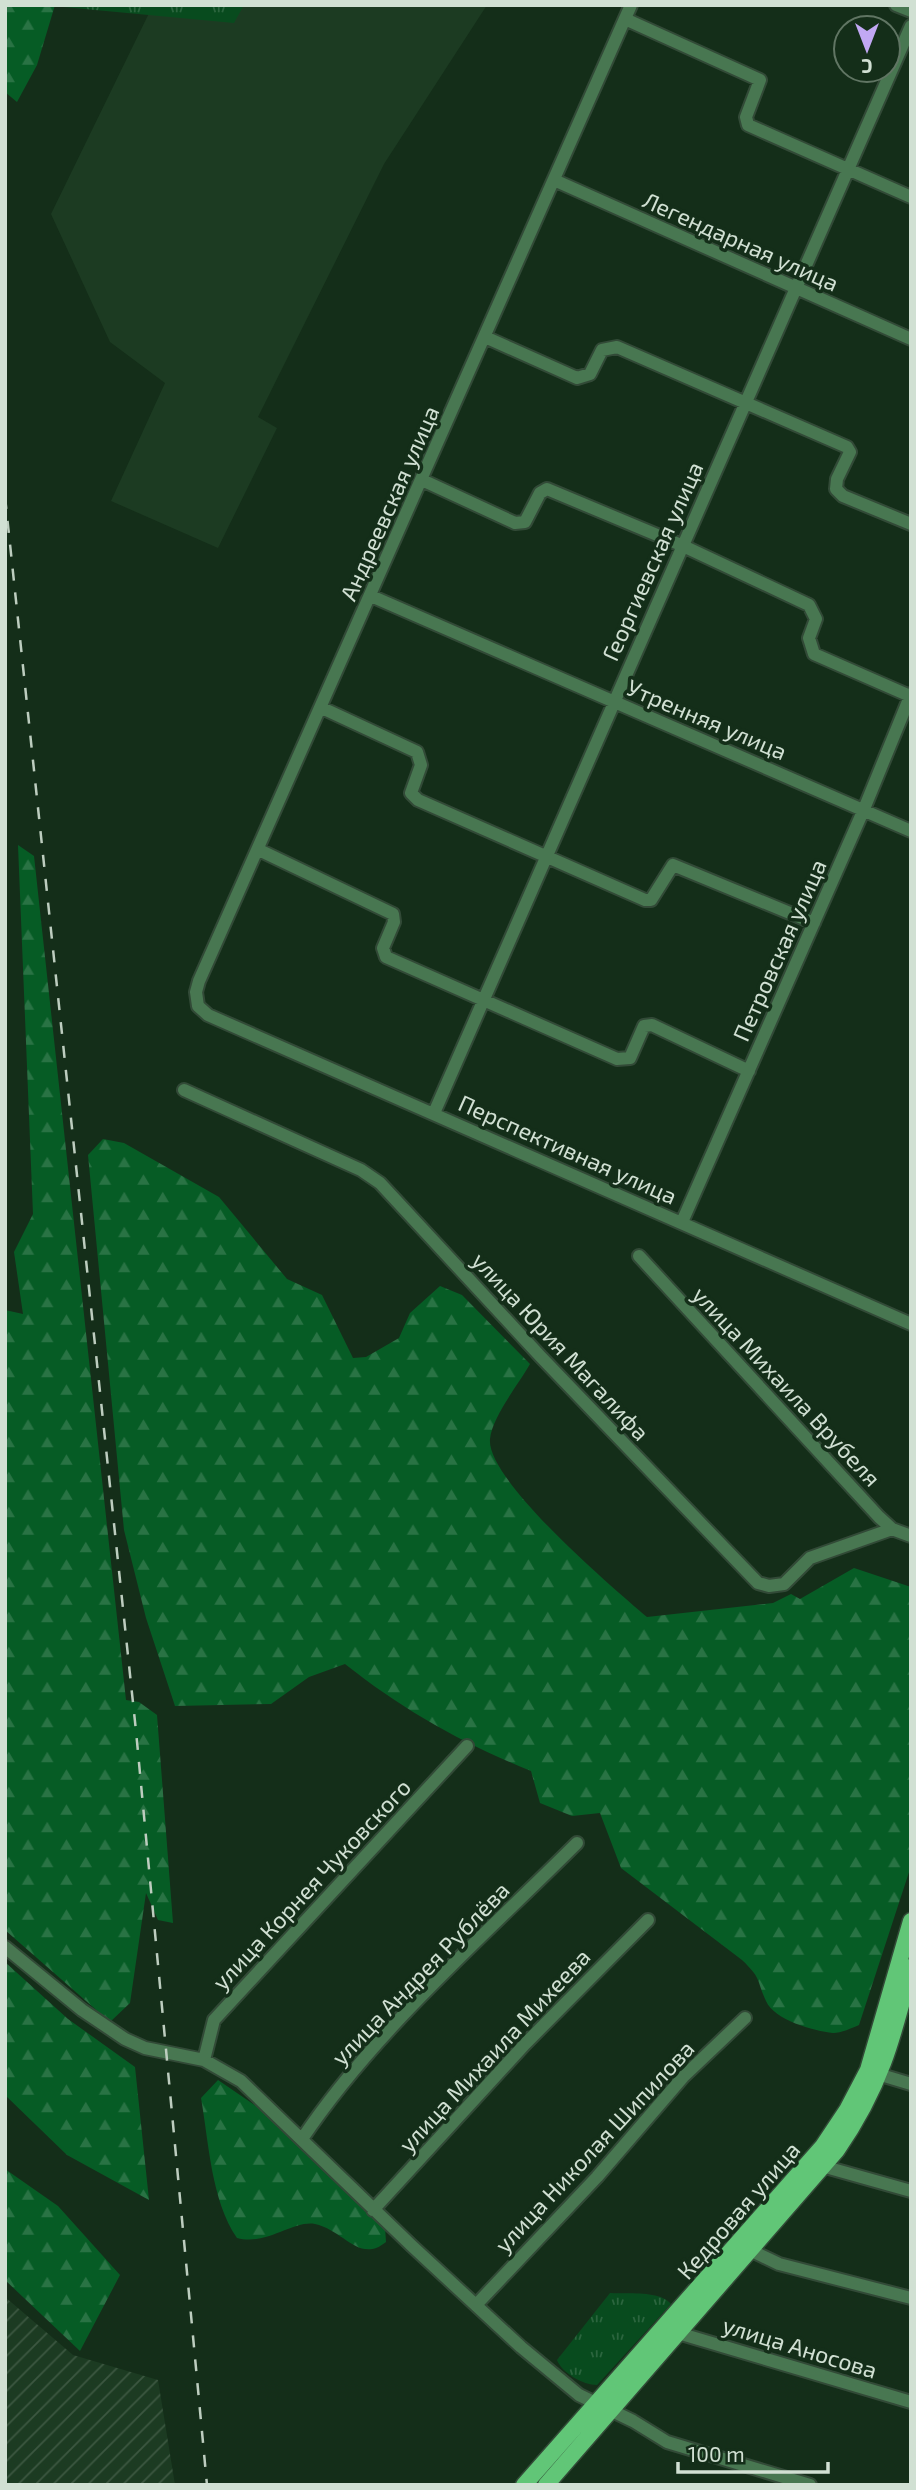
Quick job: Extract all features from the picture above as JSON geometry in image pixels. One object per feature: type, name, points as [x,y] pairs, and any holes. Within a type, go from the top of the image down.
[{"type":"main road","name":"Кедровая улица","points":[[546,2485],[602,2408],[823,2146],[847,2110],[877,2046],[911,1921]]},
{"type":"main road","name":"Кедровая улица","points":[[524,2485],[678,2333],[822,2166],[864,2109],[881,2075],[911,1967]]},
{"type":"street","name":"Андреевская улица","points":[[208,1015],[198,1006],[196,992],[200,981],[631,5]]},
{"type":"street","points":[[896,5],[911,12]]},
{"type":"street","points":[[625,19],[760,80],[746,117],[748,125],[911,197]]},
{"type":"street","name":"Георгиевская улица","points":[[434,1114],[548,857],[681,545],[911,26]]},
{"type":"street","name":"Легендарная улица","points":[[554,180],[911,339]]},
{"type":"street","points":[[485,337],[577,378],[590,374],[602,350],[617,346],[745,404],[847,446],[850,452],[837,479],[836,489],[843,496],[911,524]]},
{"type":"street","points":[[422,480],[516,523],[525,522],[540,493],[547,489],[681,545],[809,605],[815,612],[809,638],[814,654],[910,695]]},
{"type":"street","name":"Утренняя улица","points":[[371,596],[911,831]]},
{"type":"street","name":"Петровская улица","points":[[682,1222],[864,809],[910,695]]},
{"type":"street","points":[[322,709],[417,752],[421,765],[411,793],[418,800],[548,857],[651,901],[657,896],[669,869],[673,865],[679,866],[814,923]]},
{"type":"street","points":[[259,850],[393,915],[394,922],[383,948],[386,957],[485,1002],[617,1059],[630,1058],[644,1027],[652,1025],[749,1071]]},
{"type":"street","name":"Перспективная улица","points":[[208,1015],[911,1324]]},
{"type":"street","name":"улица Юрия Магалифа","points":[[184,1090],[361,1170],[380,1184],[541,1357],[758,1583],[769,1586],[784,1584],[810,1558],[892,1529]]},
{"type":"street","name":"улица Михаила Врубеля","points":[[639,1256],[892,1529],[911,1536]]},
{"type":"street","name":"улица Корнея Чуковского","points":[[204,2060],[214,2020],[467,1746]]},
{"type":"street","name":"улица Андрея Рублёва","points":[[302,2139],[331,2096],[348,2077],[427,1993],[577,1843]]},
{"type":"street","name":"улица Михаила Михеева","points":[[373,2210],[525,2044],[648,1920]]},
{"type":"street","points":[[5,1947],[82,2010],[125,2039],[145,2048],[204,2060],[241,2081],[373,2210],[476,2305],[548,2370],[602,2408],[633,2421],[667,2442],[809,2485]]},
{"type":"street","name":"улица Николая Шипилова","points":[[476,2305],[597,2177],[683,2077],[745,2018]]},
{"type":"street","points":[[881,2075],[911,2084]]},
{"type":"street","points":[[822,2166],[911,2191]]},
{"type":"street","points":[[750,2250],[779,2264],[911,2298]]},
{"type":"street","name":"улица Аносова","points":[[678,2333],[911,2402]]},
{"type":"shaded area","points":[[153,5],[487,5],[384,164],[258,417],[277,428],[218,548],[111,501],[165,383],[110,342],[51,214]]},
{"type":"shaded area","points":[[5,2297],[73,2355],[158,2380],[175,2485],[5,2485]]},
{"type":"green space","points":[[5,5],[55,5],[37,65],[17,102],[5,92]]},
{"type":"green space","points":[[42,5],[244,5],[234,23]]},
{"type":"green space","points":[[18,845],[34,856],[126,1700],[139,1702],[157,1715],[173,1923],[158,1920],[146,1893],[130,2003],[110,2022],[5,1930],[5,1310],[23,1314],[14,1252],[33,1214]]},
{"type":"green space","points":[[103,1139],[124,1143],[219,1197],[287,1279],[322,1295],[353,1358],[366,1357],[399,1338],[410,1313],[440,1286],[462,1295],[530,1364],[495,1421],[490,1439],[494,1457],[529,1506],[582,1559],[647,1617],[773,1603],[791,1594],[800,1599],[854,1568],[911,1587],[911,1866],[859,2025],[833,2033],[806,2027],[777,2014],[766,2001],[756,1976],[742,1960],[621,1868],[600,1813],[572,1816],[540,1803],[531,1771],[434,1724],[345,1664],[309,1677],[271,1704],[175,1706],[146,1618],[124,1530],[88,1155]]},
{"type":"green space","points":[[5,1962],[68,2019],[135,2067],[149,2200],[67,2155],[5,2095]]},
{"type":"green space","points":[[218,2080],[262,2110],[385,2227],[386,2242],[376,2248],[359,2248],[335,2232],[315,2224],[298,2226],[259,2239],[237,2238],[228,2223],[216,2189],[201,2098]]},
{"type":"green space","points":[[5,2169],[58,2206],[120,2275],[80,2351],[5,2280]]},
{"type":"green space","points":[[610,2293],[651,2295],[671,2304],[597,2385],[580,2381],[568,2374],[557,2360]]},
{"type":"railway","points":[[5,497],[136,1731],[207,2485]]}]
